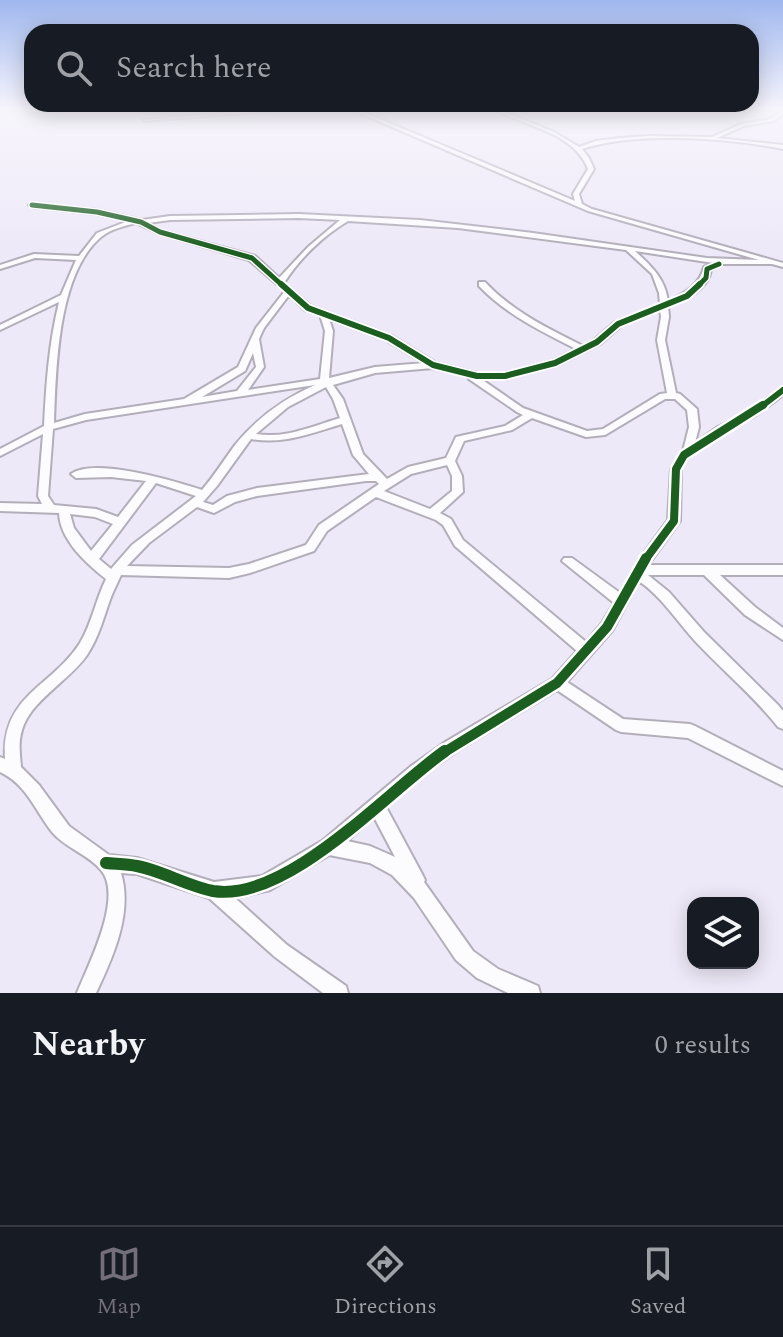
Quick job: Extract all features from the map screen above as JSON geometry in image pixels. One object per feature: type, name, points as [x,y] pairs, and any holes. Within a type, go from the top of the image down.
[{"type":"street","points":[[464,156],[614,218],[783,265]]},
{"type":"street","points":[[579,205],[576,194],[591,169],[584,156]]},
{"type":"street","points":[[32,205],[139,221],[160,232],[252,258],[308,308],[398,342],[433,365],[481,381],[504,402],[576,432],[598,435],[658,399],[672,395],[685,400],[692,409],[694,427],[688,450],[676,469],[674,521],[587,651],[557,683],[415,772],[328,847],[264,884],[214,891]]},
{"type":"street","points":[[50,508],[43,496],[50,392],[63,297],[67,279],[78,258],[100,234],[139,221],[173,216],[209,219],[313,215],[440,225],[629,248],[719,264],[771,262]]},
{"type":"street","points":[[280,284],[286,271],[337,225],[348,219]]},
{"type":"street","points":[[629,248],[657,276],[664,305],[661,340],[672,395]]},
{"type":"street","points":[[0,267],[34,256],[78,258]]},
{"type":"street","points":[[460,373],[491,377],[555,363],[583,349],[618,324],[691,293],[706,278],[707,269],[719,264]]},
{"type":"street","points":[[482,284],[497,300],[524,318],[583,349]]},
{"type":"street","points":[[187,402],[242,369],[263,323],[288,292]]},
{"type":"street","points":[[0,328],[63,297]]},
{"type":"street","points":[[324,314],[329,331],[331,381],[358,455],[382,486]]},
{"type":"street","points":[[0,317],[14,320]]},
{"type":"street","points":[[241,393],[260,367],[256,341]]},
{"type":"street","points":[[0,453],[49,427],[120,410],[331,381],[375,370],[433,365]]},
{"type":"street","points":[[86,993],[106,953],[114,921],[113,877],[106,863],[60,828],[26,780],[7,766],[21,713],[28,702],[84,649],[115,574],[154,534],[199,499],[250,436],[286,401],[331,381]]},
{"type":"street","points":[[688,450],[752,414],[783,390]]},
{"type":"street","points":[[64,510],[64,525],[91,560],[115,574],[218,573],[250,568],[312,546],[320,530],[382,486],[410,471],[450,461],[463,437],[508,428],[531,414]]},
{"type":"street","points":[[250,436],[265,439],[284,437],[346,419]]},
{"type":"street","points":[[432,513],[458,492],[457,476],[450,461]]},
{"type":"street","points":[[76,474],[127,472],[154,478],[214,509],[231,499],[257,492],[366,477],[447,522],[459,543],[587,651]]},
{"type":"street","points":[[91,560],[154,478]]},
{"type":"street","points":[[0,507],[96,513],[120,522]]},
{"type":"street","points":[[568,561],[622,602]]},
{"type":"street","points":[[706,569],[737,599],[783,635]]},
{"type":"street","points":[[639,572],[783,570]]},
{"type":"street","points":[[639,572],[663,590],[701,638],[754,686],[783,722]]},
{"type":"street","points":[[557,683],[621,725],[690,731],[783,779]]},
{"type":"street","points":[[377,806],[419,887],[459,949],[472,963],[497,979],[531,993]]},
{"type":"street","points":[[328,847],[376,854],[398,867],[419,887]]},
{"type":"street","points":[[106,863],[137,866],[214,891],[281,951],[339,993]]},
{"type":"cycle path","points":[[32,205],[97,212],[141,222],[160,232],[252,258],[308,308],[389,338],[433,365],[477,376],[505,376],[555,363],[597,342],[618,324],[687,296],[706,278],[707,269],[719,264]]},
{"type":"cycle path","points":[[106,863],[137,866],[214,891],[231,890],[264,884],[328,847],[415,772],[557,683],[607,627],[643,563],[674,521],[676,469],[684,455],[722,429],[752,414],[783,390]]}]
